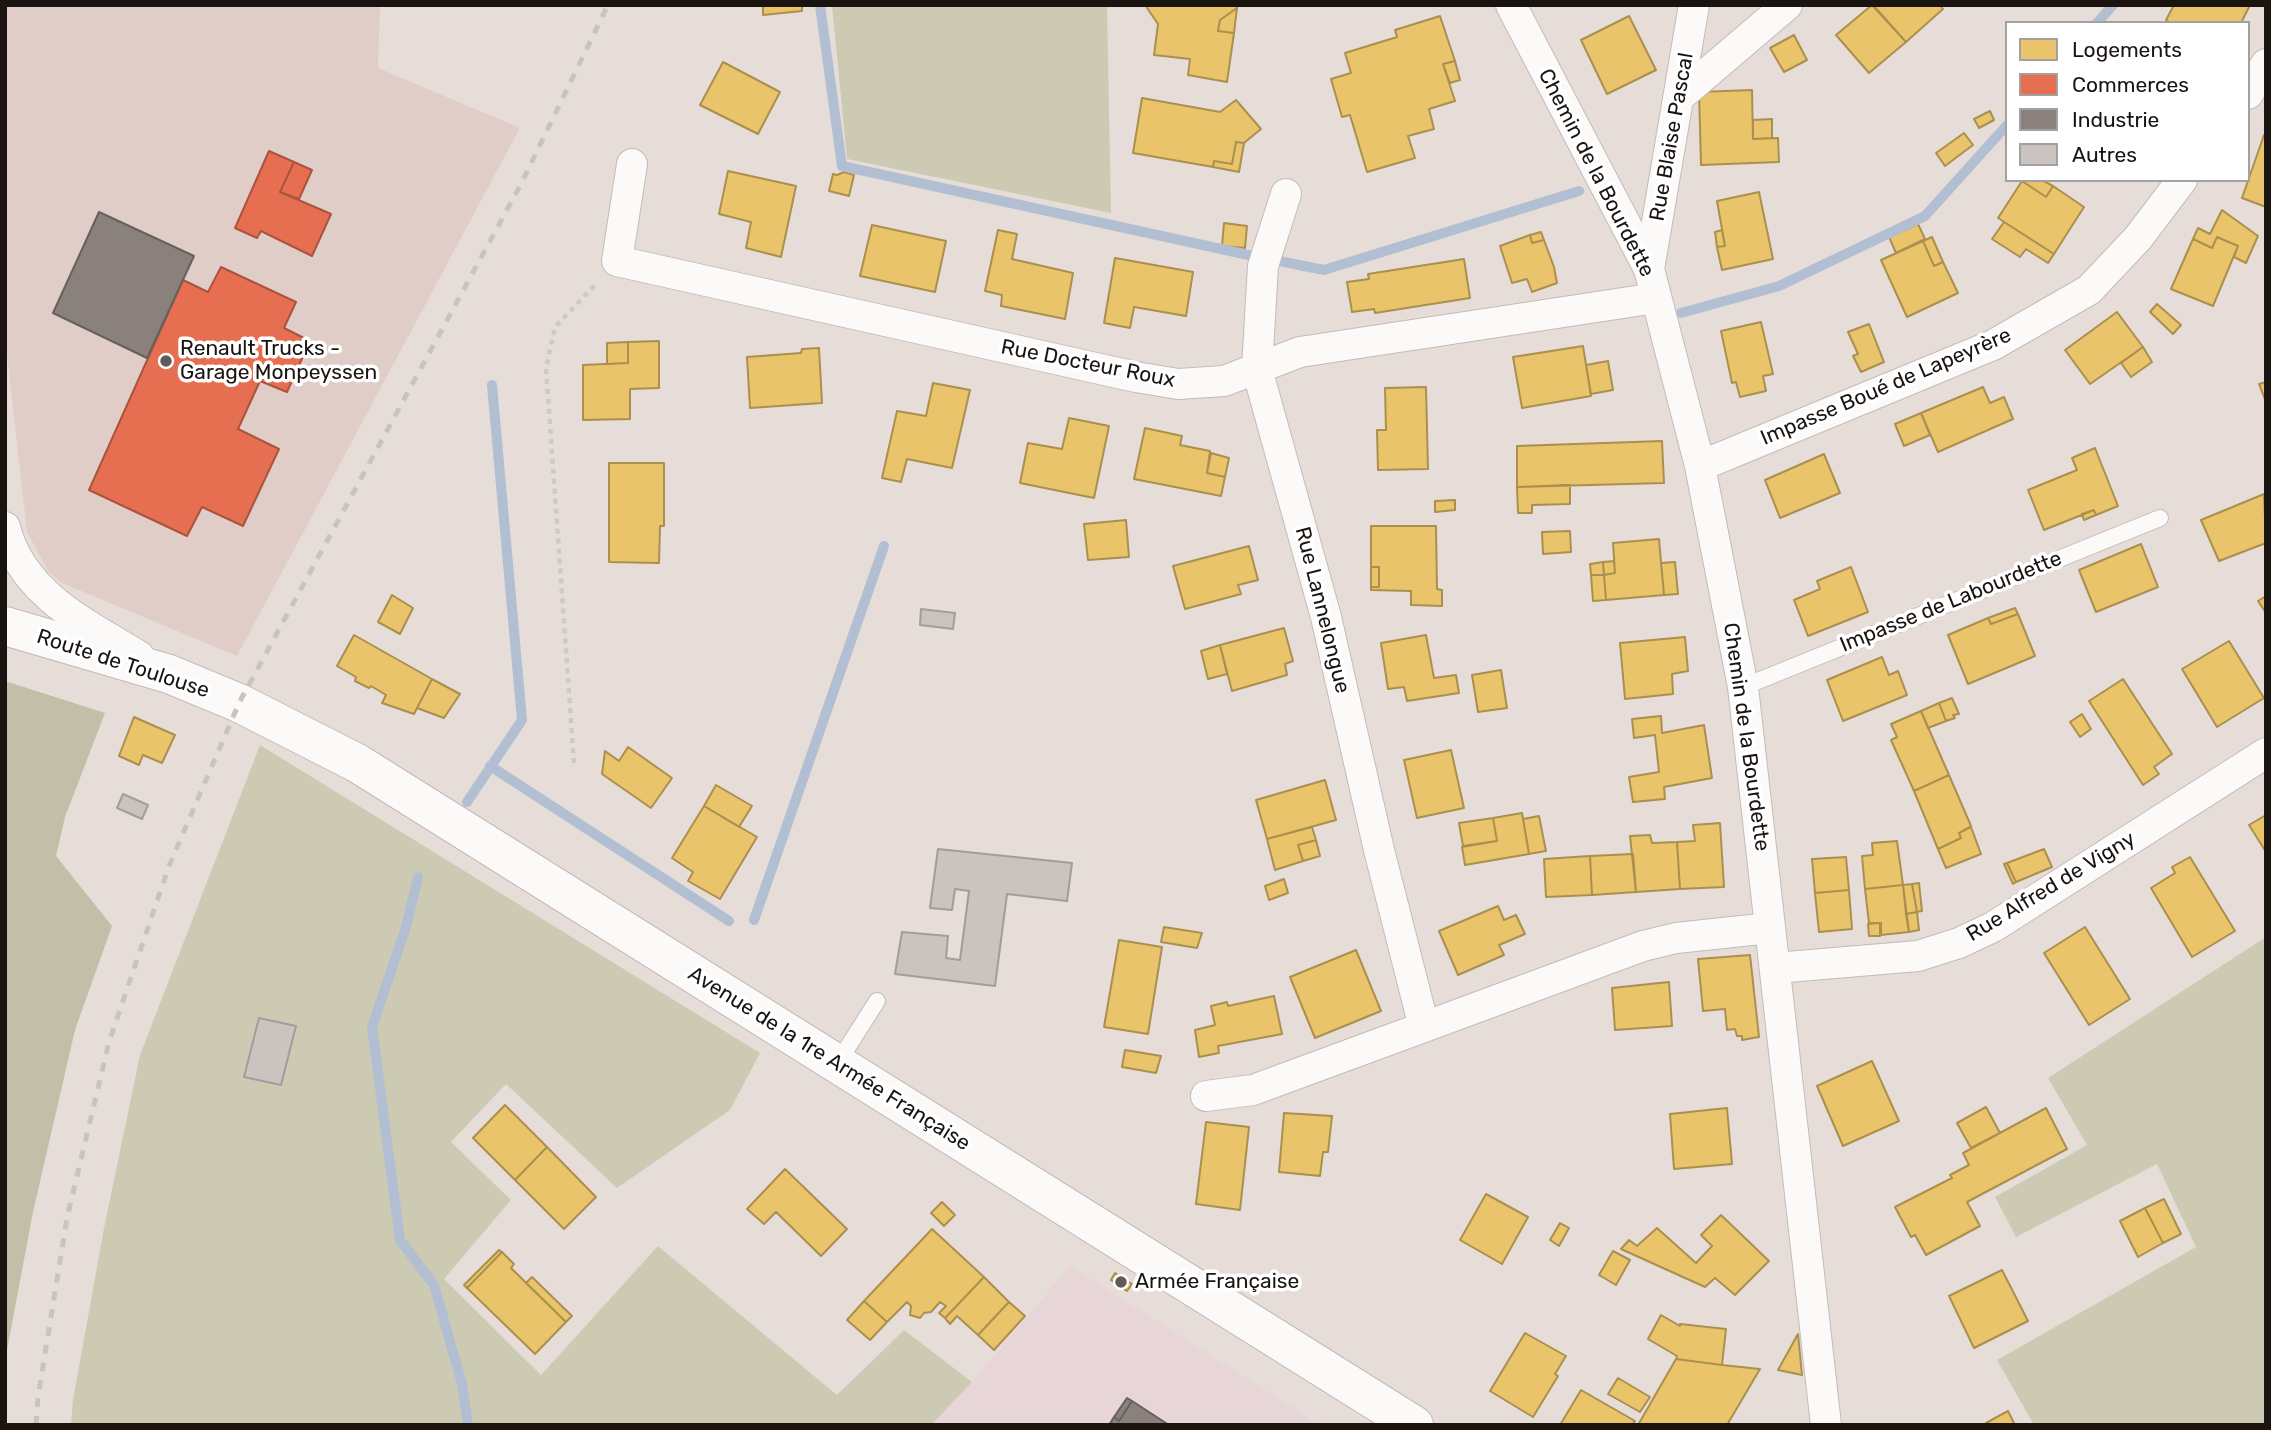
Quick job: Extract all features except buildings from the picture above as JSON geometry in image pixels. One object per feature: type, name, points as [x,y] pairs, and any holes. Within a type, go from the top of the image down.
[{"type":"main road","name":"Route de Toulouse","points":[[5,626],[169,674],[239,703]]},
{"type":"main road","name":"Avenue de la 1re Armée Française","points":[[239,703],[358,763],[1414,1425]]},
{"type":"street","name":"Chemin de la Bourdette","points":[[1511,5],[1649,269],[1700,466],[1743,687],[1826,1425]]},
{"type":"street","name":"Rue Blaise Pascal","points":[[1649,269],[1694,5]]},
{"type":"street","points":[[1679,97],[1787,5]]},
{"type":"street","points":[[2250,91],[2266,64]]},
{"type":"street","points":[[617,261],[632,164]]},
{"type":"street","name":"Impasse Boué de Lapeyrère","points":[[1700,466],[1993,345],[2090,290],[2138,238],[2180,182]]},
{"type":"street","name":"Rue Lannelongue","points":[[1286,194],[1263,266],[1257,369],[1326,617],[1379,850],[1424,1027]]},
{"type":"street","name":"Rue Docteur Roux","points":[[617,261],[1136,377],[1178,384],[1224,381],[1300,352],[1656,298]]},
{"type":"street","points":[[5,527],[24,569],[44,594],[76,617],[169,674]]},
{"type":"street","name":"Rue Alfred de Vigny","points":[[1774,968],[1918,956],[1959,943],[1993,927],[2266,753]]},
{"type":"street","points":[[1206,1096],[1253,1090],[1643,946],[1676,938],[1770,928]]},
{"type":"lane","name":"Impasse de Labourdette","points":[[1743,687],[2160,518]]},
{"type":"lane","points":[[837,1064],[877,1001]]},
{"type":"path","points":[[574,763],[547,368],[555,327],[617,261]]},
{"type":"shaded area","points":[[5,5],[380,5],[378,68],[520,128],[237,656],[62,583],[48,571],[27,532],[5,337]]},
{"type":"shaded area","points":[[832,5],[1107,5],[1111,213],[847,159]]},
{"type":"shaded area","points":[[5,681],[105,713],[65,817],[56,856],[112,926],[75,1030],[33,1212],[5,1361]]},
{"type":"shaded area","points":[[260,745],[760,1053],[730,1110],[617,1188],[506,1084],[451,1142],[511,1200],[444,1279],[541,1375],[658,1246],[837,1395],[904,1330],[972,1382],[931,1425],[71,1425],[73,1400],[104,1228],[140,1055]]},
{"type":"shaded area","points":[[2266,937],[2266,1425],[2034,1425],[1997,1360],[2196,1247],[2157,1164],[2016,1237],[1995,1197],[2087,1145],[2048,1078]]},
{"type":"shaded area","points":[[1070,1266],[1320,1425],[931,1425],[972,1382]]},
{"type":"waterway","points":[[820,5],[842,166],[1253,256]]},
{"type":"waterway","points":[[2099,21],[2113,5]]},
{"type":"waterway","points":[[1681,313],[1779,286],[1925,216],[2005,127]]},
{"type":"waterway","points":[[1274,260],[1324,270],[1579,191]]},
{"type":"waterway","points":[[467,802],[522,720],[492,385]]},
{"type":"waterway","points":[[754,920],[884,546]]},
{"type":"waterway","points":[[490,766],[729,921]]},
{"type":"waterway","points":[[418,877],[406,927],[372,1027],[400,1240],[434,1285],[462,1384],[468,1425]]},
{"type":"railway","points":[[36,1425],[38,1397],[67,1218],[109,1042],[169,866],[239,703],[521,184],[608,5]]},
{"type":"place","name":"Renault Trucks - Garage Monpeyssen","points":[[166,361]]},
{"type":"place","name":"Armée Française","points":[[1121,1282]]}]
